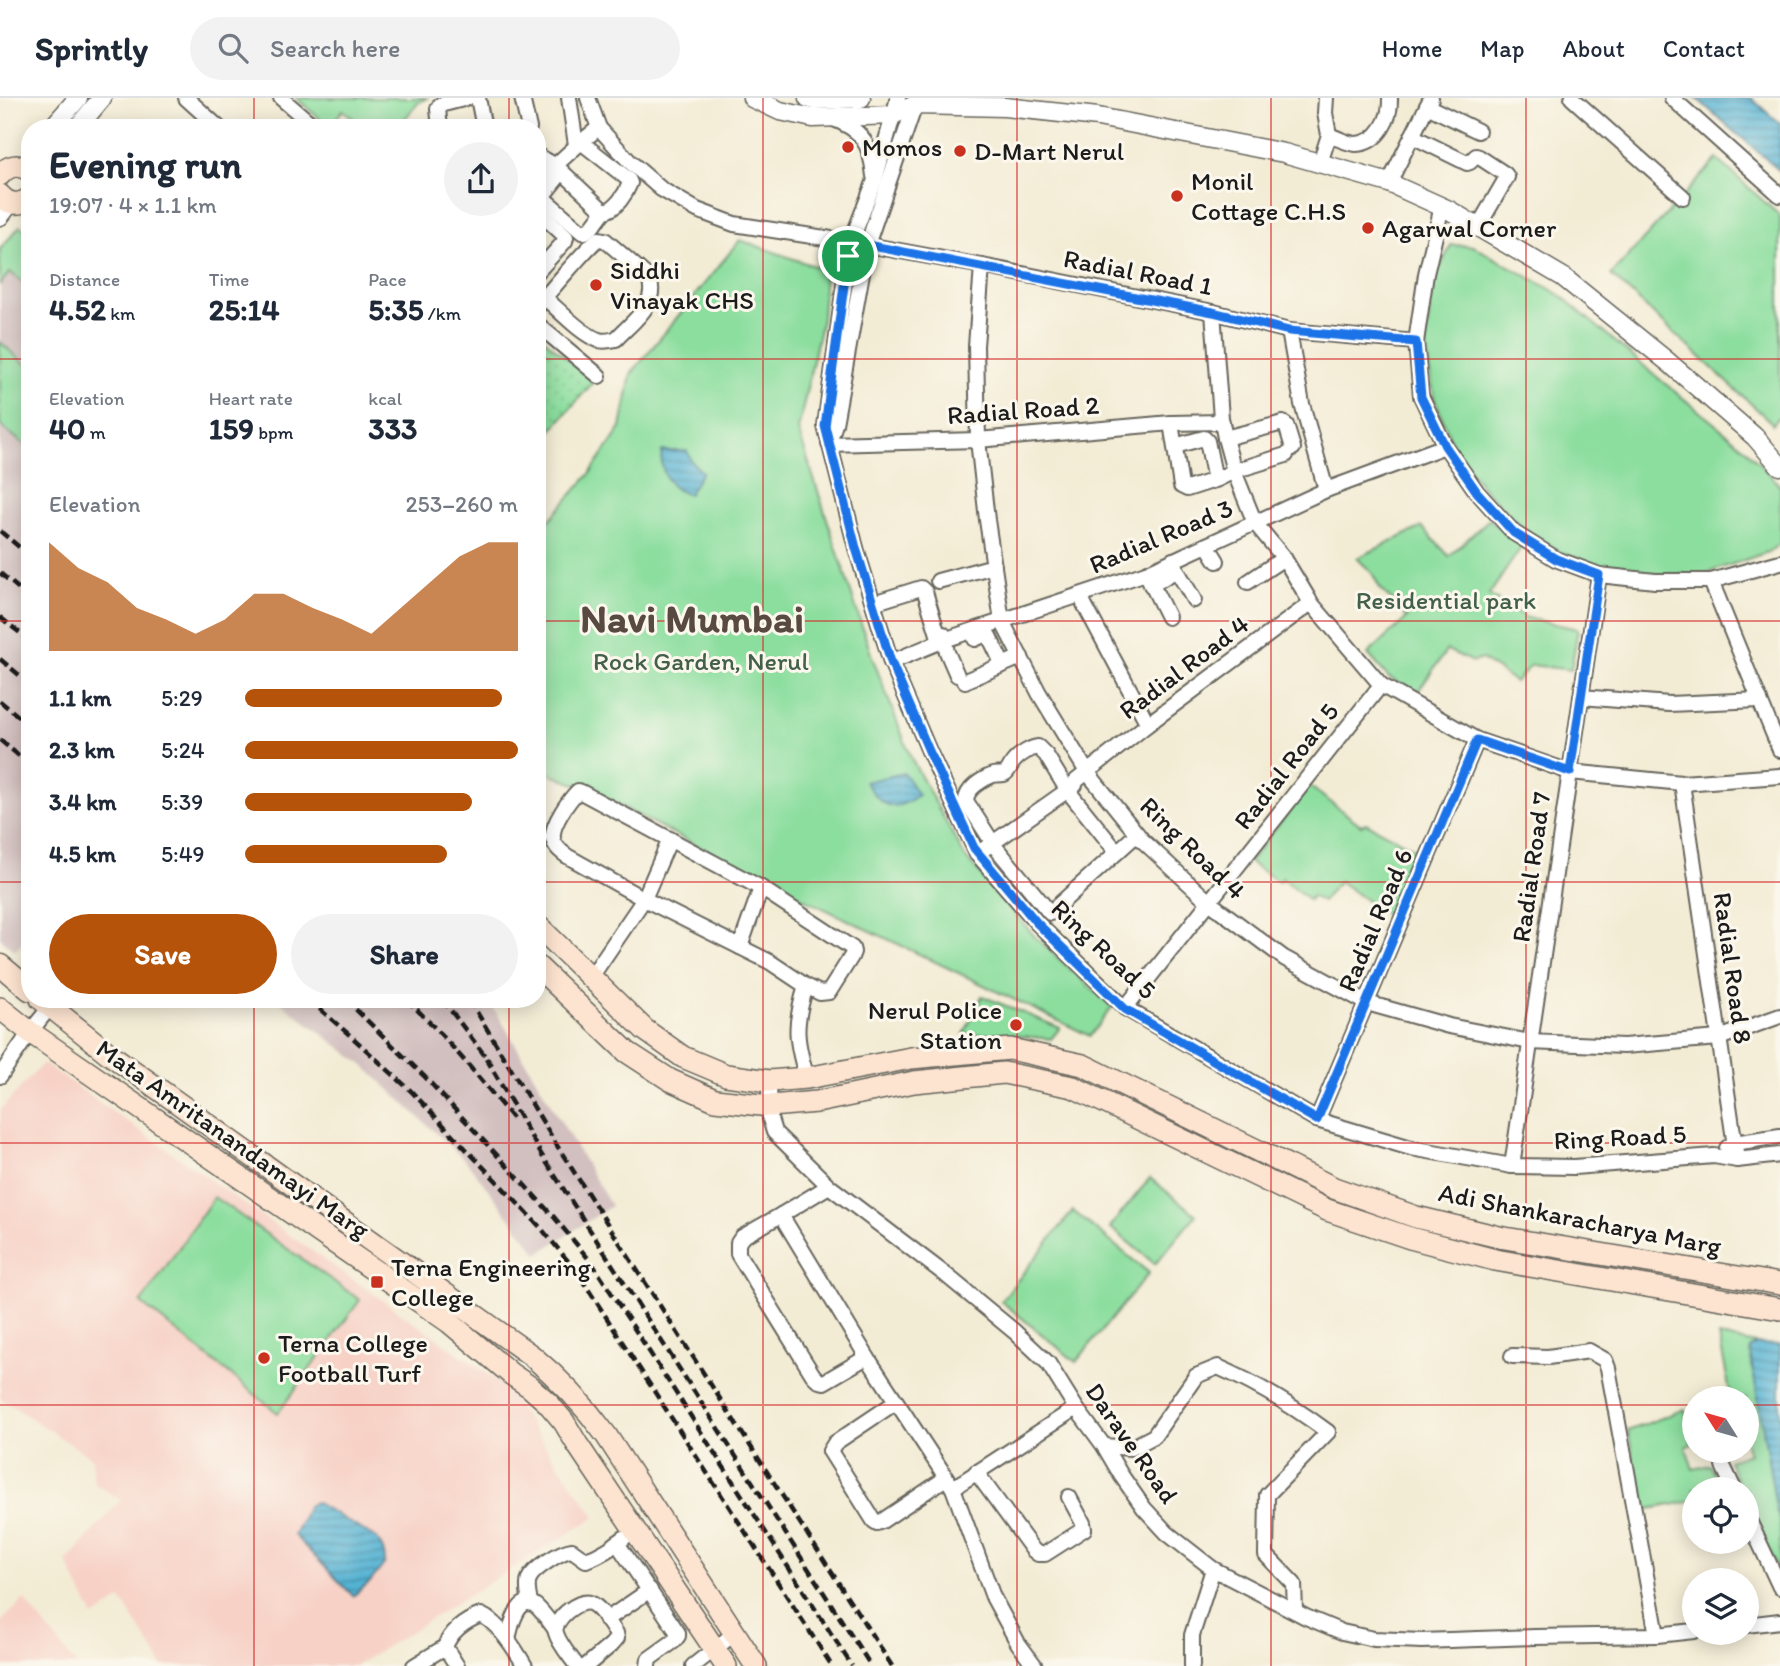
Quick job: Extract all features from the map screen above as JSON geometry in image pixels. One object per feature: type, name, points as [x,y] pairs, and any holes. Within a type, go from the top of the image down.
[{"type":"main road","name":"Adi Shankaracharya Marg","points":[[546,934],[645,1030],[683,1057],[726,1075],[769,1081],[807,1078],[918,1057],[1010,1049],[1083,1065],[1334,1188],[1416,1217],[1499,1237],[1780,1284]]},
{"type":"main road","points":[[0,965],[21,982]]},
{"type":"main road","name":"Adi Shankaracharya Marg","points":[[546,975],[627,1052],[670,1080],[715,1100],[770,1106],[817,1102],[918,1081],[1004,1073],[1073,1087],[1327,1210],[1410,1238],[1495,1260],[1780,1309]]},
{"type":"main road","name":"Mata Amritanandamayi Marg","points":[[0,1008],[30,1032],[449,1322],[548,1403],[564,1422],[721,1658]]},
{"type":"main road","name":"Mata Amritanandamayi Marg","points":[[51,1008],[108,1053],[550,1370],[587,1409],[606,1435],[756,1666]]},
{"type":"main road","points":[[918,1057],[918,1081]]},
{"type":"main road","points":[[1073,1087],[1083,1065]]},
{"type":"street","points":[[60,119],[78,98]]},
{"type":"street","points":[[85,119],[103,98]]},
{"type":"street","points":[[186,98],[209,119]]},
{"type":"street","points":[[281,98],[306,119]]},
{"type":"street","points":[[439,119],[440,105],[467,98]]},
{"type":"street","points":[[478,98],[482,119]]},
{"type":"street","points":[[522,98],[527,119]]},
{"type":"street","points":[[546,161],[559,169],[604,211],[610,211],[614,207],[631,183],[578,144],[569,98]]},
{"type":"street","points":[[546,190],[578,144],[599,128],[588,98]]},
{"type":"street","points":[[752,98],[780,111],[813,118],[831,118],[902,104],[1005,107],[1098,117],[1260,148],[1389,183],[1442,206],[1563,276],[1736,420],[1780,466]]},
{"type":"street","points":[[808,98],[861,98]]},
{"type":"street","points":[[1320,163],[1329,135],[1325,113],[1326,98]]},
{"type":"street","points":[[1329,135],[1355,144],[1365,142],[1385,124],[1391,111],[1390,98]]},
{"type":"street","points":[[1572,98],[1683,197]]},
{"type":"street","points":[[1672,98],[1780,195]]},
{"type":"street","points":[[1389,183],[1429,102],[1478,131]]},
{"type":"street","name":"Ring Road 5","points":[[837,380],[852,242],[902,104]]},
{"type":"street","name":"Ring Road 5","points":[[902,104],[825,426],[856,548],[891,662],[976,851],[1037,923],[1125,1009],[1317,1120],[1411,1148],[1512,1166],[1574,1167],[1714,1156],[1737,1160],[1780,1155]]},
{"type":"street","points":[[831,118],[851,127],[867,144],[875,180]]},
{"type":"street","name":"Radial Road 1","points":[[599,128],[630,162],[661,189],[697,210],[734,224],[852,242],[982,267],[1213,312],[1289,331],[1416,342]]},
{"type":"street","points":[[1413,134],[1465,158]]},
{"type":"street","points":[[1413,134],[1466,163],[1476,156],[1506,174],[1507,177],[1478,227]]},
{"type":"street","points":[[546,176],[559,169]]},
{"type":"street","points":[[546,203],[582,232],[592,227],[604,211]]},
{"type":"street","points":[[1442,206],[1426,274],[1416,342],[1421,397],[1445,446],[1477,492],[1514,533],[1556,559],[1599,575],[1656,581],[1711,581],[1780,562]]},
{"type":"street","points":[[546,218],[566,237],[546,262]]},
{"type":"street","points":[[546,296],[599,239],[604,240],[649,278],[652,286],[650,303],[616,339],[599,341],[546,305]]},
{"type":"street","name":"Ring Road 4","points":[[982,267],[976,346],[978,440],[1002,621],[1039,693],[1068,786],[1137,834],[1209,902],[1284,958],[1367,1003],[1449,1026],[1530,1042],[1624,1046],[1719,1038],[1780,1016]]},
{"type":"street","points":[[1213,312],[1223,431],[1234,471],[1255,523],[1284,558],[1311,603],[1381,685],[1477,740],[1570,772],[1682,783],[1780,776]]},
{"type":"street","points":[[604,341],[619,322]]},
{"type":"street","points":[[1289,331],[1302,404],[1326,490]]},
{"type":"street","points":[[546,332],[599,376]]},
{"type":"street","points":[[1171,423],[1181,486],[1187,489],[1289,451],[1286,425],[1283,423],[1223,431],[1175,446]]},
{"type":"street","name":"Radial Road 2","points":[[829,444],[978,440],[1171,423],[1223,431]]},
{"type":"street","points":[[1205,438],[1214,480]]},
{"type":"street","name":"Radial Road 3","points":[[891,662],[1002,621],[1148,579],[1207,545],[1326,490],[1445,446]]},
{"type":"street","points":[[1207,545],[1217,561]]},
{"type":"street","points":[[1248,582],[1284,558]]},
{"type":"street","points":[[1175,565],[1194,600]]},
{"type":"street","points":[[938,581],[994,566]]},
{"type":"street","name":"Radial Road 7","points":[[1512,1166],[1599,575]]},
{"type":"street","points":[[1148,579],[1168,617]]},
{"type":"street","points":[[1711,581],[1780,750]]},
{"type":"street","points":[[873,603],[923,590],[942,641],[961,678],[1021,657]]},
{"type":"street","points":[[1082,596],[1148,724]]},
{"type":"street","name":"Radial Road 4","points":[[976,851],[1068,786],[1311,603]]},
{"type":"street","points":[[938,614],[942,641]]},
{"type":"street","points":[[975,639],[986,634],[989,636],[1003,665]]},
{"type":"street","name":"Radial Road 5","points":[[1125,1009],[1381,685]]},
{"type":"street","points":[[1581,696],[1669,704],[1760,700]]},
{"type":"street","name":"Radial Road 6","points":[[1317,1120],[1477,740]]},
{"type":"street","points":[[1050,913],[991,840],[966,800],[967,792],[995,774],[1006,773],[1014,760],[1033,747],[1038,747],[1117,852]]},
{"type":"street","name":"Radial Road 8","points":[[1682,783],[1737,1160]]},
{"type":"street","points":[[578,791],[761,888],[852,948],[851,957],[829,992],[820,993],[806,986],[770,962],[644,899],[566,856],[555,847],[553,831],[569,800],[578,791]]},
{"type":"street","points":[[1037,923],[1137,834]]},
{"type":"street","points":[[591,977],[644,899],[670,839]]},
{"type":"street","points":[[740,947],[761,888]]},
{"type":"street","points":[[806,986],[796,1032],[807,1078]]},
{"type":"street","points":[[0,1076],[30,1032],[42,1008]]},
{"type":"street","name":"Darave Road","points":[[769,1081],[770,1119],[774,1132],[829,1186],[946,1275],[1016,1332],[1048,1363],[1144,1508],[1167,1532],[1213,1569],[1294,1611],[1342,1632],[1374,1639],[1422,1641],[1682,1632]]},
{"type":"street","name":"Ring Road 5","points":[[1714,1156],[1734,1143],[1780,1136]]},
{"type":"street","points":[[829,1186],[742,1237],[738,1243],[738,1254],[819,1381],[824,1382],[867,1357]]},
{"type":"street","points":[[781,1216],[867,1357],[950,1483],[993,1597],[1018,1643],[1035,1666]]},
{"type":"street","points":[[1512,1356],[1548,1357],[1589,1351],[1605,1360],[1657,1635]]},
{"type":"street","points":[[1104,1446],[1131,1448],[1154,1436],[1196,1376],[1218,1367],[1255,1384],[1299,1410],[1328,1432],[1267,1495],[1266,1555],[1294,1584],[1294,1611]]},
{"type":"street","points":[[897,1402],[835,1443],[830,1451],[877,1523],[950,1483],[976,1472],[1076,1408]]},
{"type":"street","points":[[1723,1466],[1728,1477]]},
{"type":"street","points":[[976,1472],[1038,1554],[1045,1554],[1084,1529],[1069,1497]]},
{"type":"street","points":[[530,1603],[529,1578],[558,1554],[572,1550],[586,1560],[599,1555],[635,1530]]},
{"type":"street","points":[[1759,1542],[1780,1587]]},
{"type":"street","points":[[617,1543],[678,1633],[674,1641],[649,1659],[648,1666]]},
{"type":"street","points":[[1192,1666],[1192,1635],[1213,1569]]},
{"type":"street","points":[[606,1620],[650,1590]]},
{"type":"street","points":[[555,1629],[563,1615],[582,1602],[591,1603],[597,1608],[617,1638],[586,1666]]},
{"type":"street","points":[[508,1640],[510,1626],[517,1612],[524,1604],[530,1603],[535,1605],[555,1629],[558,1639],[577,1666]]},
{"type":"street","points":[[414,1666],[445,1647],[448,1638],[465,1621],[481,1615],[508,1640],[523,1665]]},
{"type":"street","points":[[1759,1623],[1780,1621]]},
{"type":"street","points":[[693,1666],[721,1658],[735,1633]]},
{"type":"street","points":[[445,1647],[457,1666]]},
{"type":"shaded area","points":[[21,227],[21,944],[15,951],[0,938],[0,249]]},
{"type":"shaded area","points":[[288,1008],[493,1008],[611,1206],[538,1254],[467,1162],[362,1064]]},
{"type":"shaded area","points":[[43,1063],[501,1383],[595,1517],[355,1666],[163,1666],[121,1599],[94,1617],[66,1562],[121,1500],[94,1483],[92,1458],[0,1398],[0,1110]]},
{"type":"shaded area","points":[[24,1599],[77,1666],[0,1666],[0,1623]]},
{"type":"green space","points":[[296,98],[427,98],[418,103],[405,119],[354,119],[343,110],[336,119],[320,119]]},
{"type":"green space","points":[[1717,159],[1780,216],[1780,415],[1773,424],[1611,275]]},
{"type":"green space","points":[[21,227],[21,281],[10,272],[0,284],[0,249]]},
{"type":"green space","name":"Rock Garden, Nerul","points":[[740,240],[825,270],[822,319],[798,430],[871,654],[912,760],[965,857],[1036,938],[1112,1007],[1090,1036],[752,874],[583,787],[546,773],[546,524],[589,475],[621,428],[631,374]]},
{"type":"green space","points":[[1451,245],[1473,246],[1559,294],[1746,449],[1780,486],[1780,544],[1768,552],[1701,575],[1656,574],[1603,567],[1561,552],[1525,530],[1485,490],[1455,451],[1434,396],[1425,344],[1434,280]]},
{"type":"green space","points":[[546,341],[594,381],[546,437]]},
{"type":"green space","points":[[0,342],[21,360],[21,442],[0,425]]},
{"type":"green space","name":"Residential park","points":[[1489,519],[1522,546],[1489,595],[1527,618],[1578,629],[1571,670],[1531,665],[1515,682],[1482,659],[1473,662],[1447,650],[1417,693],[1388,677],[1368,654],[1407,618],[1357,558],[1422,527],[1449,556]]},
{"type":"green space","points":[[1309,786],[1361,825],[1366,823],[1421,852],[1391,918],[1339,881],[1322,902],[1312,896],[1309,900],[1282,878],[1279,882],[1249,862]]},
{"type":"green space","points":[[982,996],[1060,1028],[1051,1039],[964,1034]]},
{"type":"green space","points":[[1150,1178],[1196,1215],[1155,1264],[1110,1227]]},
{"type":"green space","name":"Terna College Football Turf","points":[[214,1197],[360,1300],[278,1413],[141,1303]]},
{"type":"green space","points":[[1073,1211],[1149,1273],[1076,1362],[1001,1301]]},
{"type":"green space","points":[[1719,1336],[1756,1344],[1750,1349],[1756,1386],[1729,1386]]},
{"type":"green space","points":[[1759,1404],[1780,1518],[1780,1574],[1759,1528],[1759,1477],[1735,1477],[1729,1463],[1759,1463]]},
{"type":"green space","points":[[1682,1410],[1682,1463],[1691,1463],[1693,1469],[1710,1465],[1716,1477],[1682,1477],[1682,1503],[1643,1510],[1628,1431]]},
{"type":"water","points":[[1696,98],[1751,98],[1780,124],[1780,171]]},
{"type":"water","points":[[662,451],[687,451],[692,462],[702,472],[689,494],[676,489],[667,478],[662,465]]},
{"type":"water","points":[[904,773],[918,795],[901,805],[882,802],[865,782]]},
{"type":"water","points":[[1756,1344],[1780,1345],[1780,1518],[1759,1406],[1759,1386],[1756,1386],[1750,1349]]},
{"type":"water","points":[[315,1502],[376,1538],[383,1550],[385,1563],[370,1582],[353,1596],[294,1535],[308,1506]]},
{"type":"railway","points":[[0,531],[21,548]]},
{"type":"railway","points":[[0,573],[21,590]]},
{"type":"railway","points":[[0,617],[21,634]]},
{"type":"railway","points":[[0,659],[21,676]]},
{"type":"railway","points":[[0,701],[21,718]]},
{"type":"railway","points":[[0,740],[21,758]]},
{"type":"railway","points":[[318,1008],[411,1091],[541,1228],[577,1272],[832,1666]]},
{"type":"railway","points":[[354,1008],[425,1077],[554,1217],[592,1263],[852,1666]]},
{"type":"railway","points":[[415,1008],[512,1118]]},
{"type":"railway","points":[[449,1008],[492,1065]]},
{"type":"railway","points":[[474,1008],[556,1144],[892,1666]]},
{"type":"railway","points":[[486,1058],[541,1154],[871,1666]]},
{"type":"place","name":"Momos","points":[[848,147]]},
{"type":"place","name":"D-Mart Nerul","points":[[960,151]]},
{"type":"place","name":"Monil Cottage C.H.S","points":[[1177,196]]},
{"type":"place","name":"Agarwal Corner","points":[[1368,228]]},
{"type":"place","name":"Siddhi Vinayak CHS","points":[[596,285]]},
{"type":"place","name":"Nerul Police Station","points":[[1016,1025]]},
{"type":"place","name":"Terna Engineering College","points":[[377,1282]]},
{"type":"place","name":"Terna College Football Turf","points":[[264,1358]]},
{"type":"district","name":"Navi Mumbai","points":[[692,618]]},
{"type":"route","points":[[852,242],[1213,312],[1289,331],[1416,342],[1421,397],[1445,446],[1477,492],[1514,533],[1556,559],[1599,575],[1570,772],[1477,740],[1317,1120],[1125,1009],[1037,923],[977,854],[891,662],[856,548],[825,426],[848,256],[852,242]]}]
